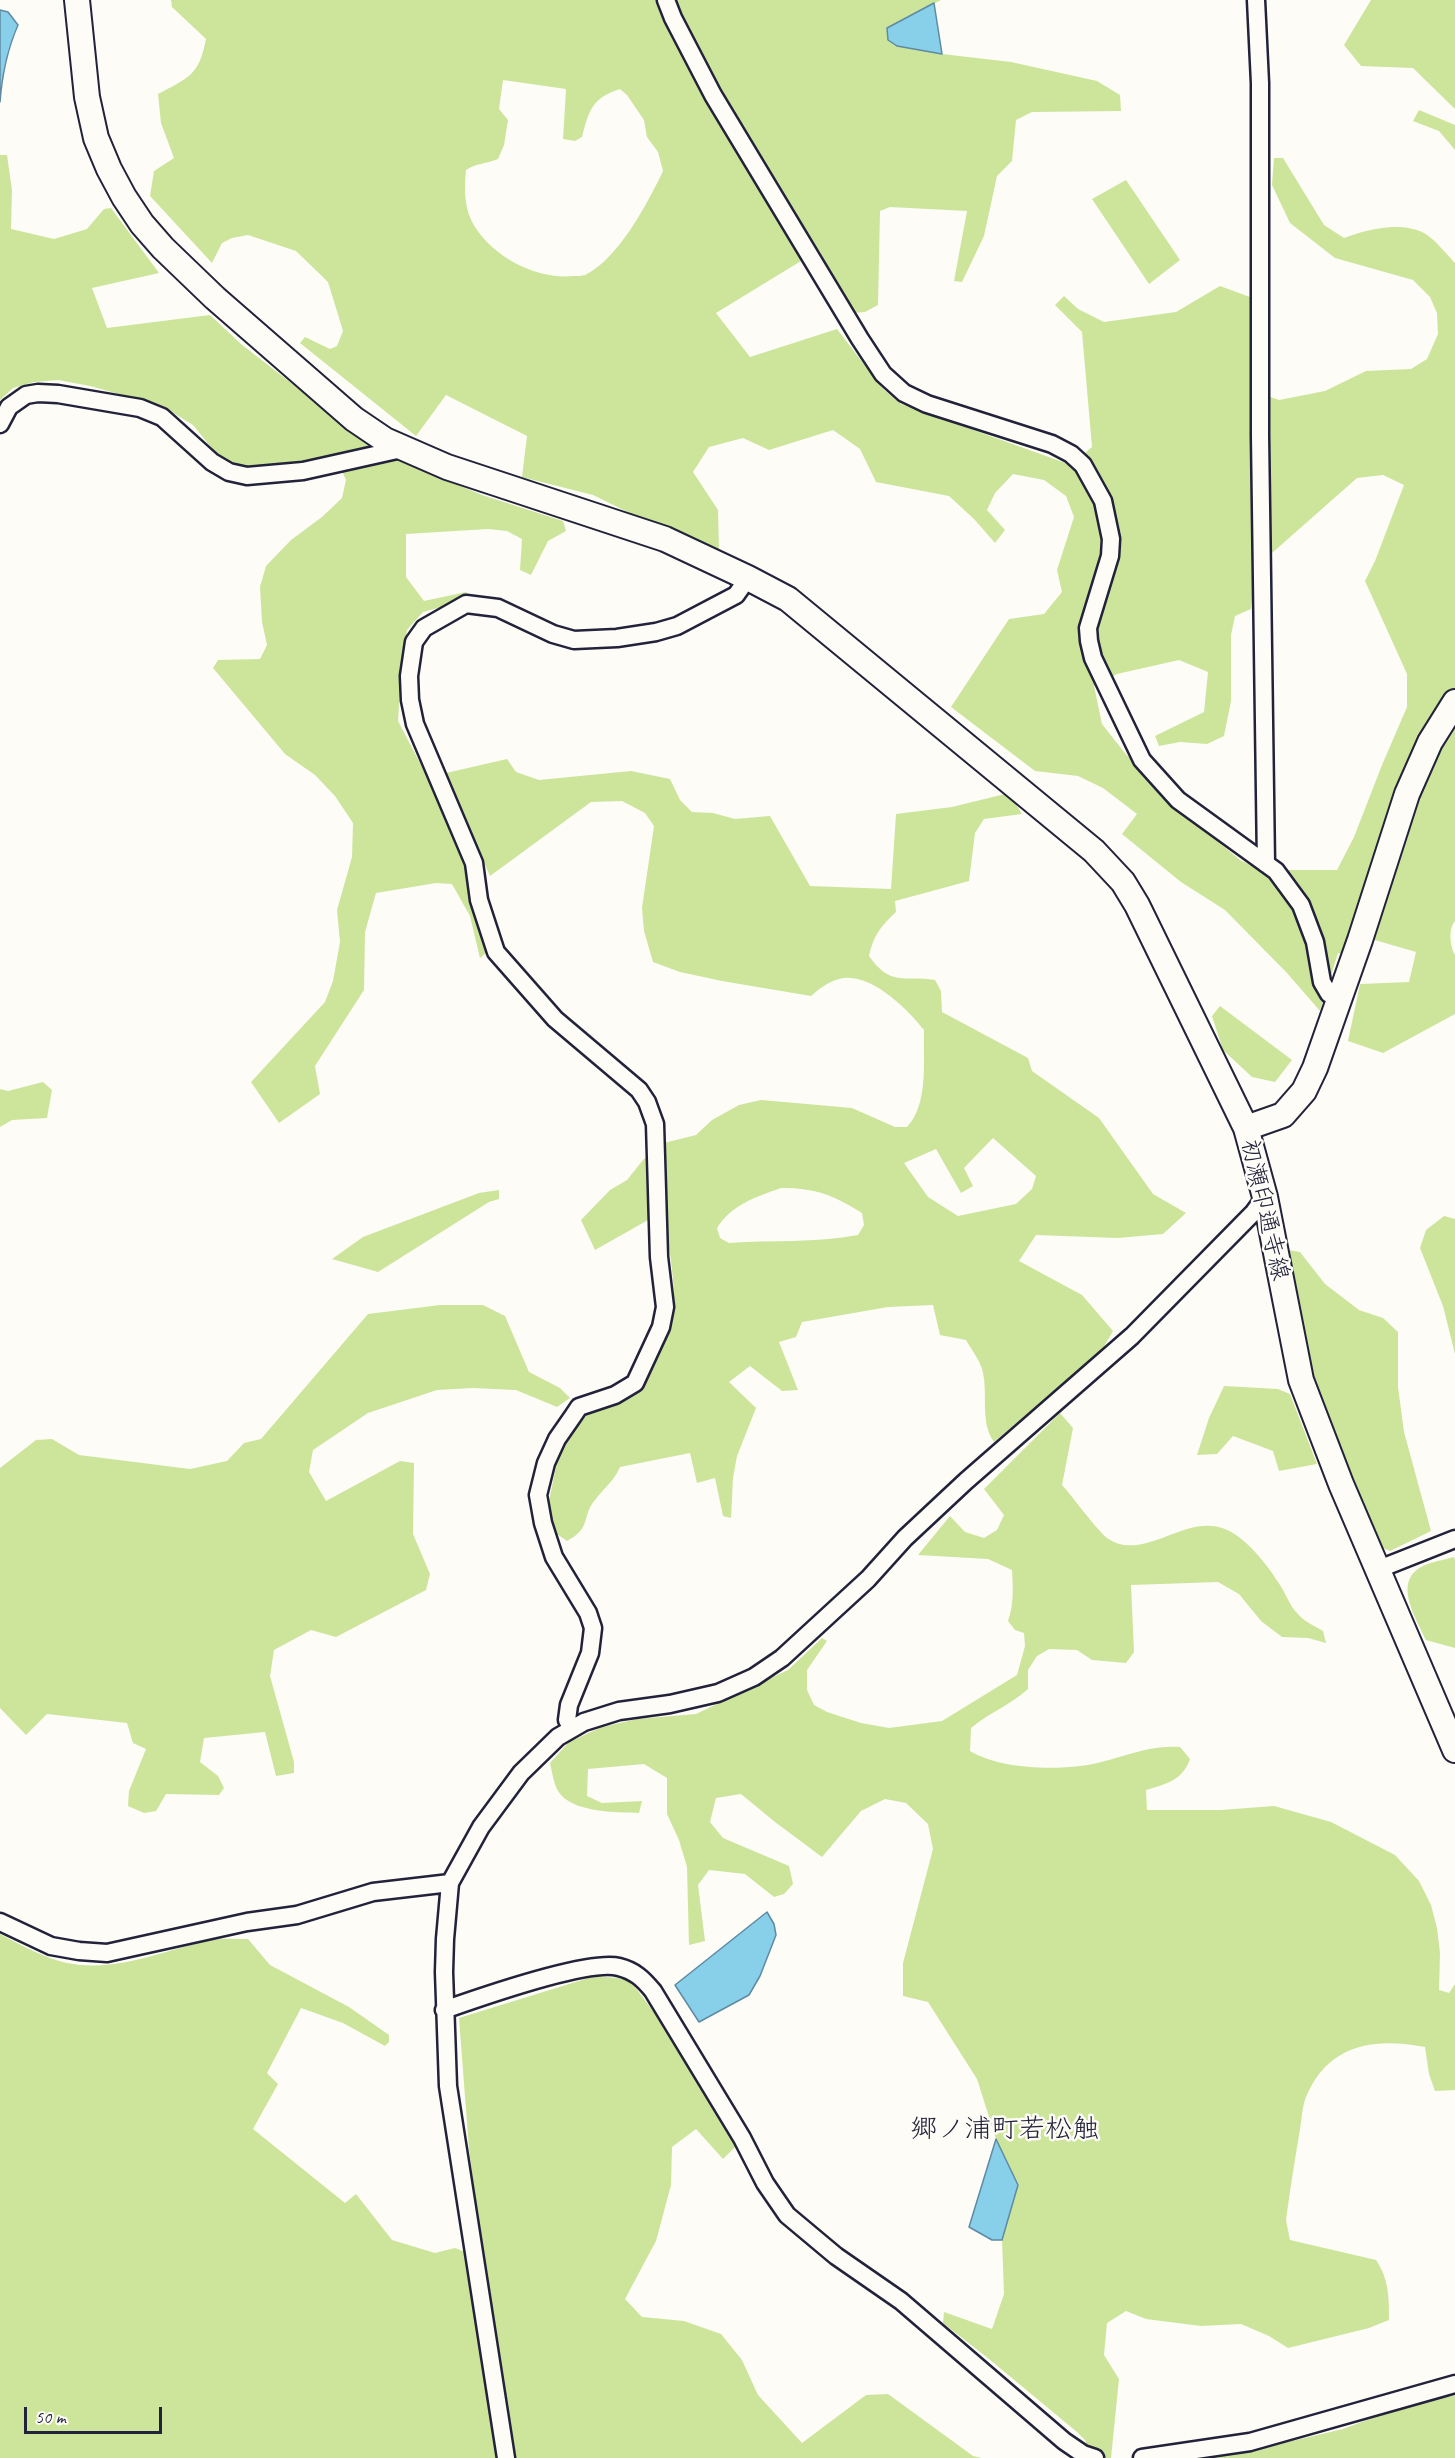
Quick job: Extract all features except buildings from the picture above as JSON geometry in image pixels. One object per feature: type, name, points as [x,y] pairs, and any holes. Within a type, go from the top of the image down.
[{"type":"street","points":[[76,0],[87,97],[96,138],[114,179],[142,224],[163,248],[215,298],[354,419],[385,440],[447,467],[665,539],[788,599],[1068,829],[1112,868],[1123,882],[1151,930],[1246,1128]]},
{"type":"street","points":[[666,0],[713,94],[841,309],[883,374],[904,393],[927,404],[1052,444],[1071,454],[1083,465],[1103,501],[1111,538],[1110,556],[1088,628],[1093,658],[1142,760],[1178,800],[1276,871],[1301,905],[1315,942],[1322,982],[1329,994],[1340,997]]},
{"type":"street","points":[[1256,0],[1260,83],[1260,436],[1266,864]]},
{"type":"street","points":[[0,424],[9,407],[26,395],[38,393],[58,394],[140,408],[162,417],[212,462],[229,472],[248,476],[303,471],[406,448]]},
{"type":"street","points":[[572,1728],[567,1720],[569,1705],[590,1653],[593,1628],[588,1613],[554,1557],[543,1523],[538,1495],[546,1463],[557,1439],[579,1407],[615,1395],[635,1383],[661,1327],[665,1307],[659,1257],[655,1124],[647,1102],[639,1090],[555,1019],[496,952],[479,900],[474,863],[467,843],[436,778],[415,724],[410,700],[409,676],[414,642],[424,628],[466,604],[498,608],[553,634],[574,640],[617,638],[656,632],[677,626],[736,595],[748,578]]},
{"type":"street","name":"初瀬印通寺線","points":[[1455,702],[1430,742],[1407,794],[1340,997],[1304,1091],[1283,1115],[1246,1128],[1264,1197],[1301,1380],[1341,1484],[1455,1750]]},
{"type":"street","points":[[506,2458],[448,2086],[444,2010],[445,1939],[450,1883],[481,1827],[538,1754],[572,1728],[619,1711],[670,1704],[718,1692],[754,1677],[782,1658],[868,1579],[905,1538],[966,1481],[1132,1336],[1254,1212],[1264,1197]]},
{"type":"street","points":[[1379,1569],[1455,1539]]},
{"type":"street","points":[[0,1922],[51,1946],[107,1953],[247,1922],[297,1915],[374,1892],[450,1883]]},
{"type":"street","points":[[444,2010],[598,1965],[619,1966],[639,1975],[653,1991],[742,2138],[765,2183],[787,2215],[836,2256],[901,2301],[1064,2441],[1083,2454],[1095,2458]]},
{"type":"street","points":[[1142,2458],[1251,2442],[1455,2384]]},
{"type":"green space","points":[[171,0],[941,0],[887,28],[897,46],[1011,62],[1097,81],[1120,95],[1121,111],[1032,112],[1016,120],[1012,161],[997,176],[984,236],[962,282],[954,281],[967,211],[890,207],[880,211],[878,305],[865,312],[853,313],[819,250],[716,313],[750,357],[837,329],[883,389],[901,404],[1071,465],[1092,447],[1082,332],[1055,305],[1064,296],[1078,309],[1104,322],[1176,312],[1220,286],[1250,297],[1256,392],[1279,400],[1325,391],[1366,371],[1411,369],[1427,359],[1438,334],[1437,313],[1430,297],[1413,280],[1335,258],[1290,223],[1272,185],[1274,158],[1283,158],[1324,225],[1344,238],[1373,229],[1395,227],[1415,229],[1428,236],[1455,263],[1455,921],[1451,928],[1450,938],[1455,955],[1455,1014],[1383,1053],[1348,1041],[1360,984],[1409,982],[1416,952],[1354,934],[1350,955],[1338,953],[1320,1011],[1287,973],[1225,910],[1181,882],[1122,834],[1137,814],[1103,788],[1078,776],[1035,771],[951,707],[1009,619],[1044,614],[1062,592],[1057,570],[1074,517],[1066,496],[1044,480],[1013,474],[995,493],[987,510],[1005,530],[995,543],[949,496],[876,482],[860,449],[833,430],[769,450],[743,438],[709,447],[693,472],[718,510],[719,552],[593,495],[522,477],[527,436],[446,395],[416,436],[300,343],[305,337],[330,349],[337,346],[343,331],[328,282],[296,251],[248,235],[232,238],[222,243],[212,263],[150,196],[154,171],[174,158],[161,123],[158,94],[191,74],[200,61],[206,39],[172,7]],"holes":[[[503,80],[566,89],[563,139],[575,141],[582,137],[593,106],[603,96],[620,89],[627,95],[644,120],[647,137],[658,152],[663,171],[641,213],[611,255],[586,275],[546,274],[518,265],[483,238],[471,220],[466,200],[466,170],[498,159],[504,145],[508,120],[499,109]],[[1383,475],[1404,485],[1365,581],[1407,674],[1407,707],[1354,837],[1337,870],[1260,870],[1240,860],[1167,799],[1124,752],[1102,724],[1094,686],[1117,674],[1179,660],[1208,672],[1204,712],[1155,736],[1159,746],[1180,742],[1207,744],[1224,736],[1231,701],[1231,635],[1235,616],[1251,609],[1255,568],[1357,478]]]},
{"type":"green space","points":[[1371,0],[1455,0],[1455,109],[1413,68],[1361,66],[1344,45]]},
{"type":"green space","points":[[1419,110],[1455,125],[1455,150],[1439,131],[1413,121]]},
{"type":"green space","points":[[0,155],[7,155],[12,190],[11,229],[54,239],[87,229],[104,209],[111,208],[159,273],[92,288],[107,328],[210,315],[241,344],[371,445],[410,465],[482,495],[563,521],[566,531],[548,541],[531,575],[520,570],[522,539],[507,531],[488,529],[406,534],[406,577],[424,601],[466,592],[470,599],[423,612],[407,630],[398,721],[433,788],[463,856],[487,952],[480,958],[470,916],[452,884],[436,883],[376,893],[365,932],[364,990],[315,1066],[320,1094],[279,1123],[251,1082],[325,1002],[333,981],[340,942],[337,910],[352,857],[353,823],[335,796],[315,775],[285,754],[213,668],[218,660],[260,659],[267,645],[262,622],[260,587],[266,566],[291,540],[322,517],[342,498],[346,480],[342,471],[329,462],[244,467],[218,456],[193,425],[162,406],[90,386],[58,380],[34,382],[13,388],[0,400]]},
{"type":"green space","points":[[1126,180],[1180,260],[1149,284],[1092,199]]},
{"type":"green space","points":[[507,759],[516,772],[539,780],[631,771],[670,779],[680,800],[692,812],[713,813],[735,819],[770,816],[810,886],[891,889],[896,814],[952,807],[1009,793],[1022,814],[984,819],[975,833],[969,881],[895,901],[896,912],[878,932],[869,956],[877,966],[891,976],[935,980],[941,991],[942,1012],[1028,1058],[1032,1071],[1099,1118],[1153,1194],[1186,1213],[1163,1234],[1118,1238],[1036,1235],[1019,1261],[1082,1295],[1113,1331],[1102,1350],[994,1442],[989,1434],[985,1416],[984,1378],[981,1365],[966,1340],[940,1335],[933,1305],[888,1307],[802,1322],[796,1337],[779,1342],[798,1390],[782,1391],[750,1366],[729,1382],[756,1408],[737,1456],[733,1478],[731,1518],[723,1516],[715,1478],[697,1483],[690,1453],[620,1467],[591,1506],[580,1532],[567,1541],[554,1532],[548,1506],[558,1457],[583,1414],[622,1401],[644,1380],[665,1339],[673,1311],[674,1288],[664,1211],[595,1250],[581,1220],[610,1190],[627,1180],[643,1160],[664,1143],[696,1135],[712,1120],[739,1105],[761,1100],[852,1108],[895,1127],[907,1127],[919,1106],[922,1094],[924,1030],[898,1002],[862,980],[839,979],[824,986],[811,996],[680,972],[653,962],[644,931],[642,908],[654,826],[645,813],[622,801],[591,802],[490,876],[446,773]],"holes":[[[993,1138],[1036,1176],[1032,1189],[1016,1204],[958,1216],[928,1197],[904,1163],[936,1149],[961,1193],[973,1186],[964,1168]],[[781,1188],[804,1189],[833,1197],[862,1213],[864,1225],[858,1235],[826,1239],[729,1243],[720,1238],[717,1228],[737,1207]]]},
{"type":"green space","points":[[1220,1006],[1292,1060],[1275,1082],[1252,1077],[1223,1050],[1212,1016]]},
{"type":"green space","points":[[43,1082],[52,1090],[47,1118],[12,1120],[0,1127],[0,1089],[8,1091]]},
{"type":"green space","points":[[499,1190],[499,1199],[489,1202],[378,1272],[332,1259],[363,1237],[479,1193]]},
{"type":"green space","points":[[1444,1216],[1455,1219],[1455,1354],[1443,1306],[1420,1248],[1426,1230]]},
{"type":"green space","points":[[1288,1250],[1300,1252],[1325,1284],[1359,1310],[1383,1318],[1398,1332],[1398,1387],[1404,1432],[1431,1531],[1390,1551],[1378,1546],[1314,1392]]},
{"type":"green space","points":[[440,1305],[483,1305],[505,1316],[529,1372],[560,1388],[570,1398],[557,1407],[516,1390],[473,1388],[437,1390],[368,1413],[313,1450],[309,1472],[326,1501],[400,1461],[414,1463],[413,1534],[430,1574],[426,1590],[336,1637],[311,1630],[274,1650],[270,1676],[294,1762],[294,1773],[276,1776],[265,1732],[204,1738],[200,1762],[218,1776],[224,1788],[219,1795],[166,1794],[156,1811],[144,1813],[128,1806],[129,1791],[146,1749],[133,1743],[127,1723],[47,1714],[26,1735],[0,1708],[0,1468],[36,1440],[52,1439],[79,1455],[190,1469],[227,1461],[244,1443],[261,1439],[368,1314]]},
{"type":"green space","points":[[1224,1386],[1278,1389],[1290,1394],[1317,1464],[1279,1471],[1273,1451],[1233,1436],[1217,1454],[1197,1455],[1209,1418]]},
{"type":"green space","points":[[1060,1413],[1073,1428],[1062,1485],[1107,1538],[1121,1544],[1135,1545],[1193,1528],[1207,1526],[1230,1531],[1247,1544],[1263,1561],[1300,1616],[1323,1631],[1326,1643],[1308,1638],[1282,1637],[1261,1621],[1239,1594],[1218,1582],[1131,1585],[1134,1652],[1126,1663],[1092,1660],[1077,1650],[1049,1649],[1037,1656],[1028,1670],[1028,1689],[971,1728],[970,1751],[981,1757],[1008,1764],[1053,1768],[1093,1764],[1154,1748],[1180,1747],[1190,1759],[1187,1766],[1172,1781],[1146,1790],[1147,1810],[1221,1810],[1274,1806],[1331,1822],[1395,1855],[1419,1881],[1431,1905],[1440,1953],[1439,1990],[1449,1993],[1455,1984],[1455,2090],[1435,2091],[1429,2074],[1425,2047],[1388,2043],[1371,2044],[1340,2055],[1327,2065],[1315,2079],[1304,2105],[1286,2220],[1290,2240],[1376,2260],[1386,2282],[1389,2320],[1369,2328],[1288,2348],[1269,2336],[1241,2324],[1201,2326],[1146,2319],[1126,2311],[1107,2323],[1104,2355],[1119,2379],[1111,2458],[1081,2458],[1086,2441],[1077,2432],[943,2323],[944,2312],[992,2329],[1004,2294],[1002,2240],[1018,2185],[996,2139],[977,2079],[928,2002],[903,1996],[903,1963],[933,1849],[928,1824],[906,1803],[885,1799],[861,1811],[822,1857],[741,1794],[716,1798],[710,1822],[723,1838],[789,1866],[793,1884],[784,1894],[774,1897],[745,1874],[709,1870],[698,1885],[705,1941],[689,1945],[687,1867],[679,1840],[667,1814],[667,1778],[644,1764],[588,1769],[587,1796],[602,1803],[642,1801],[639,1813],[595,1810],[573,1804],[564,1798],[558,1791],[550,1763],[569,1742],[602,1727],[637,1719],[696,1714],[788,1670],[822,1638],[827,1641],[807,1670],[807,1690],[814,1705],[827,1712],[861,1723],[889,1728],[942,1721],[1017,1675],[1025,1646],[1024,1633],[1015,1630],[1008,1621],[1013,1590],[1012,1570],[988,1559],[918,1555],[950,1516],[965,1532],[984,1538],[997,1530],[1004,1515],[984,1489]]},
{"type":"green space","points":[[1454,1557],[1455,1648],[1426,1640],[1409,1601],[1408,1591],[1413,1574],[1421,1567]]},
{"type":"green space","points":[[0,1934],[50,1958],[86,1965],[122,1963],[211,1940],[248,1939],[270,1965],[349,2007],[389,2035],[389,2042],[385,2046],[343,2023],[301,2008],[267,2073],[278,2084],[253,2129],[345,2203],[356,2194],[392,2240],[435,2253],[455,2248],[465,2252],[497,2458],[0,2458]]},
{"type":"green space","points":[[595,1976],[629,1979],[665,2027],[736,2146],[723,2159],[696,2129],[672,2147],[671,2185],[656,2241],[625,2299],[642,2317],[684,2321],[721,2334],[742,2360],[758,2395],[802,2443],[866,2395],[888,2394],[973,2456],[982,2458],[516,2458],[482,2252],[469,2149],[459,2018]]},
{"type":"green space","points":[[1455,2396],[1455,2458],[1203,2458],[1258,2449],[1343,2429],[1423,2399]]},
{"type":"water","points":[[934,3],[942,54],[897,46],[888,40],[887,28]]},
{"type":"water","points":[[0,10],[8,12],[18,25],[6,63],[0,102]]},
{"type":"water","points":[[767,1912],[774,1924],[776,1935],[760,1976],[749,1995],[699,2022],[675,1985]]},
{"type":"water","points":[[996,2139],[1018,2185],[1002,2240],[992,2240],[969,2227]]},
{"type":"district","name":"郷ノ浦町若松触","points":[[1005,2130]]}]
